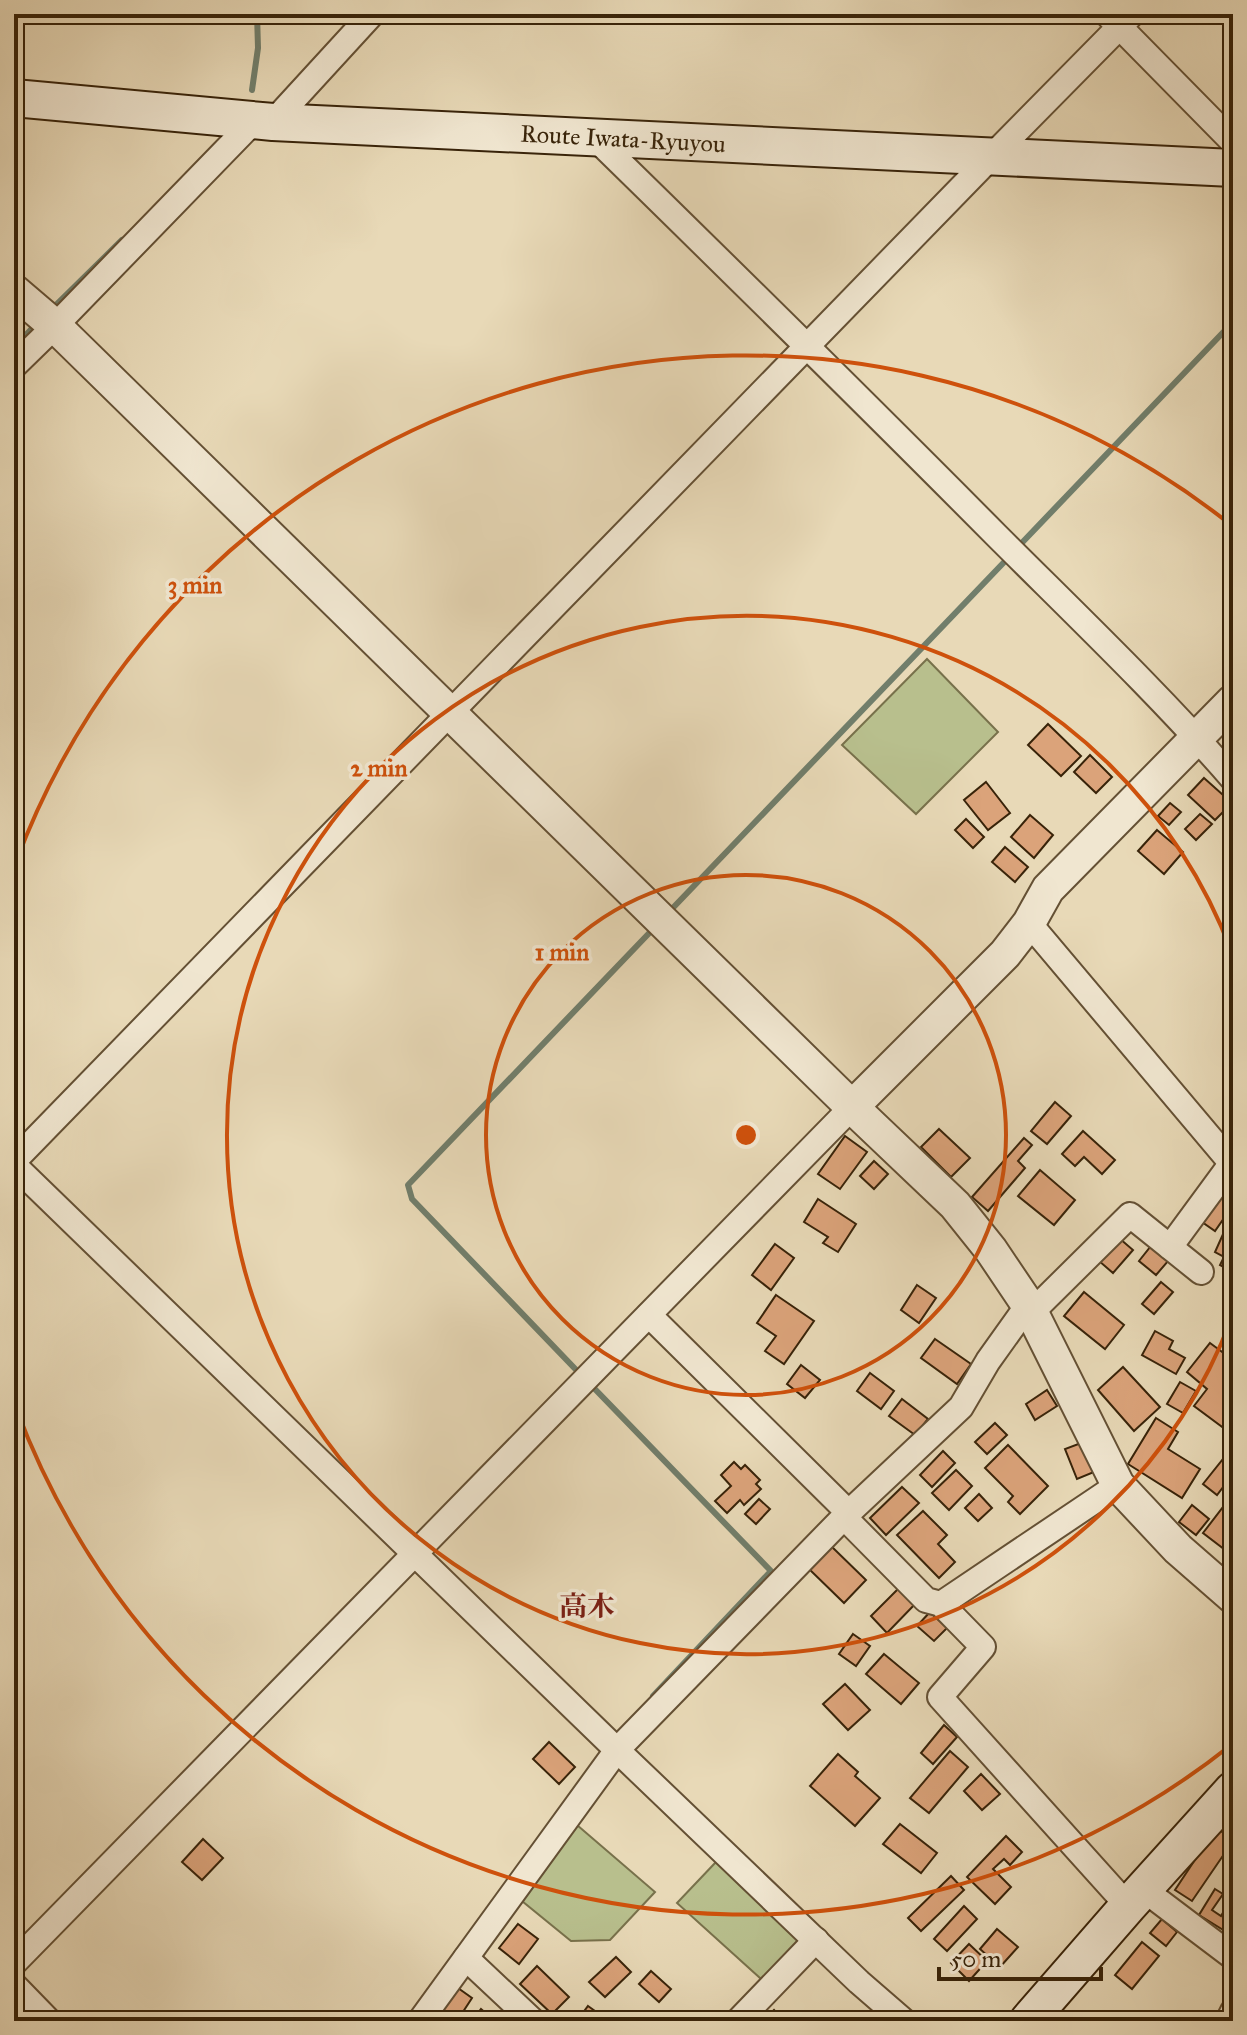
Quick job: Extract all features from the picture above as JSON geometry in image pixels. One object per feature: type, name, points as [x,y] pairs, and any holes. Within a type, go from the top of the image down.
[{"type":"main road","name":"Route Iwata-Ryuyou","points":[[14,98],[264,121],[1233,168]]},
{"type":"main road","points":[[1028,2021],[1233,1790]]},
{"type":"street","points":[[14,366],[372,14]]},
{"type":"street","points":[[904,2021],[617,1750],[14,1163],[992,156],[1120,18],[1233,142]]},
{"type":"street","points":[[594,137],[1197,738],[1233,779]]},
{"type":"street","points":[[14,291],[55,326],[955,1205],[991,1250],[1030,1309],[1118,1485],[1178,1549],[1233,1597]]},
{"type":"street","points":[[14,1963],[1005,954],[1029,923],[1048,889],[1233,701]]},
{"type":"street","points":[[1029,923],[1232,1164],[1170,1247]]},
{"type":"street","points":[[420,2021],[617,1750],[846,1515],[961,1407],[988,1361],[1030,1309],[1130,1215],[1201,1272]]},
{"type":"street","points":[[649,1315],[926,1600],[941,1604],[983,1647],[940,1697],[1135,1898],[1233,1957]]},
{"type":"street","points":[[941,1604],[1118,1485]]},
{"type":"street","points":[[738,2021],[816,1940]]},
{"type":"street","points":[[466,1958],[533,2021]]},
{"type":"street","points":[[14,1985],[49,2021]]},
{"type":"street","points":[[1228,2021],[1233,2011]]},
{"type":"green space","points":[[927,659],[998,732],[916,814],[842,745]]},
{"type":"green space","points":[[577,1825],[655,1892],[610,1940],[571,1941],[522,1901]]},
{"type":"green space","points":[[716,1862],[810,1946],[770,1987],[677,1903]]},
{"type":"building","points":[[1048,724],[1081,756],[1061,776],[1028,745]]},
{"type":"building","points":[[1090,755],[1112,777],[1096,793],[1074,772]]},
{"type":"building","points":[[1204,778],[1232,803],[1215,820],[1188,795]]},
{"type":"building","points":[[986,782],[1010,813],[988,830],[964,800]]},
{"type":"building","points":[[1170,803],[1181,812],[1169,825],[1158,816]]},
{"type":"building","points":[[1200,814],[1212,824],[1196,840],[1185,829]]},
{"type":"building","points":[[1030,815],[1053,835],[1034,858],[1011,837]]},
{"type":"building","points":[[966,819],[984,837],[973,848],[955,830]]},
{"type":"building","points":[[1157,830],[1183,852],[1164,874],[1138,851]]},
{"type":"building","points":[[1005,847],[1028,867],[1015,882],[992,862]]},
{"type":"building","points":[[1233,911],[1233,928],[1225,920]]},
{"type":"building","points":[[1055,1102],[1071,1116],[1047,1144],[1031,1131]]},
{"type":"building","points":[[939,1129],[970,1158],[951,1177],[921,1147]]},
{"type":"building","points":[[1083,1131],[1115,1160],[1102,1174],[1084,1157],[1075,1166],[1062,1154]]},
{"type":"building","points":[[845,1136],[867,1152],[840,1189],[818,1174]]},
{"type":"building","points":[[1024,1138],[1032,1145],[1018,1161],[1025,1168],[988,1211],[972,1197]]},
{"type":"building","points":[[874,1161],[888,1174],[874,1189],[860,1176]]},
{"type":"building","points":[[1040,1170],[1075,1200],[1054,1225],[1018,1196]]},
{"type":"building","points":[[1229,1183],[1233,1186],[1233,1205],[1215,1231],[1202,1222]]},
{"type":"building","points":[[818,1199],[856,1224],[838,1252],[823,1243],[828,1237],[804,1222]]},
{"type":"building","points":[[1224,1232],[1233,1237],[1233,1272],[1220,1265],[1224,1257],[1215,1252]]},
{"type":"building","points":[[1119,1238],[1133,1250],[1113,1273],[1099,1261]]},
{"type":"building","points":[[775,1244],[794,1258],[771,1290],[752,1275]]},
{"type":"building","points":[[1151,1246],[1169,1260],[1156,1275],[1139,1261]]},
{"type":"building","points":[[1161,1282],[1173,1292],[1154,1314],[1142,1304]]},
{"type":"building","points":[[917,1285],[936,1298],[919,1323],[901,1310]]},
{"type":"building","points":[[1084,1292],[1124,1325],[1105,1349],[1064,1316]]},
{"type":"building","points":[[776,1295],[814,1321],[784,1364],[765,1351],[776,1336],[757,1323]]},
{"type":"building","points":[[1155,1331],[1173,1341],[1169,1349],[1185,1358],[1176,1374],[1142,1355]]},
{"type":"building","points":[[935,1339],[971,1364],[957,1384],[921,1358]]},
{"type":"building","points":[[1210,1343],[1233,1360],[1233,1435],[1194,1406],[1207,1389],[1187,1372]]},
{"type":"building","points":[[801,1365],[820,1380],[805,1398],[787,1384]]},
{"type":"building","points":[[1123,1367],[1160,1407],[1134,1431],[1098,1390]]},
{"type":"building","points":[[870,1373],[894,1391],[881,1409],[857,1391]]},
{"type":"building","points":[[1180,1382],[1196,1391],[1183,1413],[1167,1404]]},
{"type":"building","points":[[1047,1390],[1057,1406],[1035,1420],[1026,1404]]},
{"type":"building","points":[[902,1399],[928,1419],[915,1435],[889,1416]]},
{"type":"building","points":[[1156,1418],[1178,1432],[1168,1449],[1200,1469],[1182,1498],[1128,1464]]},
{"type":"building","points":[[995,1423],[1007,1435],[987,1454],[975,1442]]},
{"type":"building","points":[[1081,1443],[1094,1472],[1077,1479],[1065,1449]]},
{"type":"building","points":[[1008,1445],[1048,1486],[1020,1514],[1008,1502],[1013,1496],[985,1468]]},
{"type":"building","points":[[943,1451],[955,1463],[932,1487],[920,1475]]},
{"type":"building","points":[[1227,1454],[1233,1459],[1233,1474],[1217,1495],[1203,1484]]},
{"type":"building","points":[[734,1462],[741,1469],[745,1465],[760,1480],[756,1484],[761,1489],[744,1505],[740,1500],[727,1513],[715,1501],[731,1486],[721,1475]]},
{"type":"building","points":[[956,1470],[972,1486],[949,1510],[932,1493]]},
{"type":"building","points":[[902,1487],[919,1503],[886,1535],[870,1518]]},
{"type":"building","points":[[979,1494],[992,1508],[978,1521],[965,1508]]},
{"type":"building","points":[[1233,1494],[1233,1556],[1203,1533]]},
{"type":"building","points":[[759,1499],[770,1509],[756,1524],[745,1514]]},
{"type":"building","points":[[1192,1505],[1209,1519],[1196,1535],[1179,1522]]},
{"type":"building","points":[[923,1511],[947,1535],[938,1544],[955,1562],[939,1578],[897,1535]]},
{"type":"building","points":[[830,1545],[866,1580],[844,1603],[808,1568]]},
{"type":"building","points":[[902,1585],[918,1601],[887,1633],[871,1616]]},
{"type":"building","points":[[930,1612],[947,1628],[934,1641],[917,1626]]},
{"type":"building","points":[[853,1634],[870,1646],[856,1666],[839,1654]]},
{"type":"building","points":[[884,1654],[919,1683],[901,1704],[866,1674]]},
{"type":"building","points":[[845,1684],[870,1710],[848,1730],[823,1704]]},
{"type":"building","points":[[944,1725],[957,1737],[933,1764],[921,1753]]},
{"type":"building","points":[[549,1742],[575,1767],[559,1784],[533,1759]]},
{"type":"building","points":[[950,1751],[968,1767],[929,1813],[910,1798]]},
{"type":"building","points":[[838,1754],[858,1772],[855,1776],[880,1798],[855,1826],[810,1786]]},
{"type":"building","points":[[981,1774],[1000,1794],[982,1810],[964,1791]]},
{"type":"building","points":[[900,1824],[937,1853],[921,1873],[883,1844]]},
{"type":"building","points":[[1216,1828],[1233,1841],[1192,1901],[1175,1890]]},
{"type":"building","points":[[1006,1836],[1022,1852],[1010,1865],[1004,1859],[993,1869],[1011,1887],[995,1904],[967,1877]]},
{"type":"building","points":[[203,1839],[223,1858],[202,1880],[182,1862]]},
{"type":"building","points":[[951,1876],[964,1890],[921,1931],[908,1918]]},
{"type":"building","points":[[1215,1889],[1223,1894],[1212,1910],[1221,1916],[1233,1900],[1233,1936],[1199,1915]]},
{"type":"building","points":[[964,1906],[977,1919],[947,1951],[934,1939]]},
{"type":"building","points":[[1162,1919],[1177,1932],[1166,1946],[1150,1933]]},
{"type":"building","points":[[518,1924],[538,1939],[519,1964],[499,1948]]},
{"type":"building","points":[[997,1929],[1018,1947],[1000,1967],[980,1949]]},
{"type":"building","points":[[1142,1942],[1159,1956],[1132,1989],[1115,1975]]},
{"type":"building","points":[[969,1944],[987,1961],[969,1981],[951,1963]]},
{"type":"building","points":[[616,1957],[631,1972],[605,1997],[589,1982]]},
{"type":"building","points":[[537,1966],[569,1997],[552,2014],[520,1984]]},
{"type":"building","points":[[651,1971],[671,1989],[659,2002],[639,1984]]},
{"type":"building","points":[[458,1988],[472,1998],[457,2021],[442,2021],[438,2018]]},
{"type":"building","points":[[588,2006],[609,2021],[577,2021]]},
{"type":"building","points":[[481,2009],[495,2021],[472,2021]]},
{"type":"building","points":[[774,2010],[784,2021],[763,2021]]},
{"type":"building","points":[[1094,2013],[1102,2021],[1086,2021]]},
{"type":"waterway","points":[[252,90],[258,48],[257,14]]},
{"type":"waterway","points":[[50,311],[122,240]]},
{"type":"waterway","points":[[1016,549],[1233,322]]},
{"type":"waterway","points":[[14,348],[36,324]]},
{"type":"waterway","points":[[668,913],[1009,557]]},
{"type":"waterway","points":[[582,1376],[412,1199],[408,1185],[655,927]]},
{"type":"waterway","points":[[590,1384],[771,1571],[653,1696]]},
{"type":"district","name":"高木","points":[[587,1606]]}]
